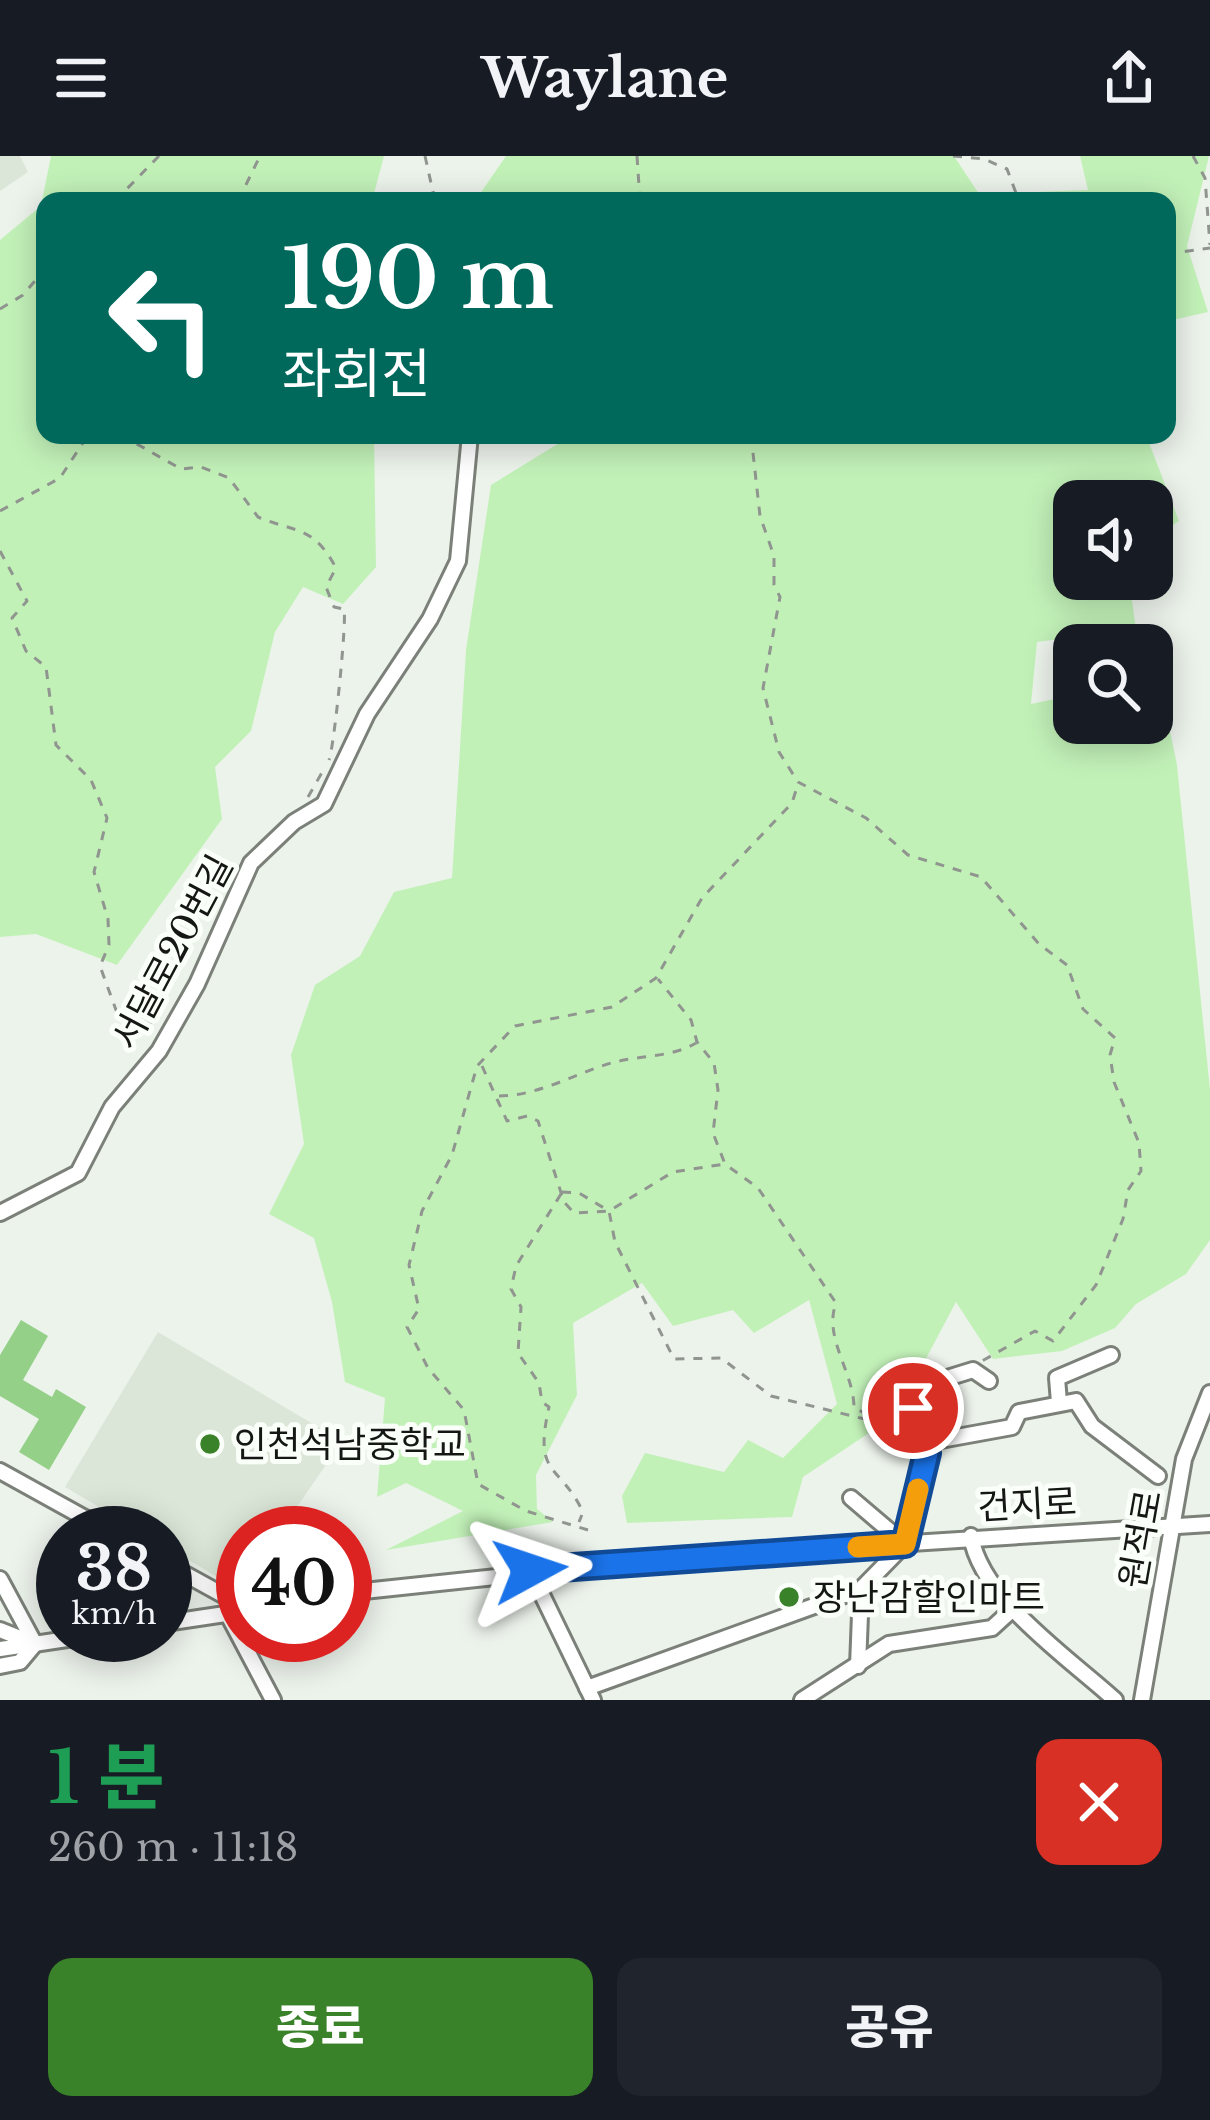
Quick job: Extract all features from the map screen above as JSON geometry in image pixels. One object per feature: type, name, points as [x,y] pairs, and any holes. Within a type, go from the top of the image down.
[{"type":"street","name":"서달로20번길","points":[[0,1213],[74,1178],[112,1107],[168,1034],[251,863],[294,822],[324,804],[367,714],[430,619],[458,561],[469,444]]},
{"type":"street","points":[[1059,1402],[1057,1378],[1111,1355]]},
{"type":"street","points":[[927,1453],[908,1418],[931,1383],[973,1370],[989,1381]]},
{"type":"street","name":"원적로","points":[[1142,1700],[1184,1459],[1210,1393]]},
{"type":"street","points":[[530,1570],[590,1694],[861,1589],[905,1544],[927,1453],[935,1441],[1012,1427],[1018,1412],[1076,1401],[1092,1426],[1158,1476]]},
{"type":"street","points":[[0,1471],[63,1506]]},
{"type":"street","points":[[851,1498],[905,1544]]},
{"type":"street","name":"건지로","points":[[372,1590],[530,1570],[970,1536],[1210,1524]]},
{"type":"street","points":[[970,1536],[975,1563],[1014,1608],[1115,1700]]},
{"type":"street","points":[[0,1579],[35,1645]]},
{"type":"street","points":[[858,1666],[861,1589]]},
{"type":"street","points":[[802,1700],[889,1644],[992,1628],[1014,1608]]},
{"type":"street","points":[[0,1630],[35,1645]]},
{"type":"street","points":[[0,1649],[35,1645]]},
{"type":"street","points":[[0,1666],[20,1662],[35,1645]]},
{"type":"street","points":[[258,1662],[273,1700]]},
{"type":"path","points":[[124,192],[159,156]]},
{"type":"path","points":[[242,192],[260,156]]},
{"type":"path","points":[[425,156],[434,192]]},
{"type":"path","points":[[638,156],[640,192]]},
{"type":"path","points":[[953,156],[983,159],[1007,170],[1016,192]]},
{"type":"path","points":[[1176,252],[1210,246],[1205,178],[1193,156]]},
{"type":"path","points":[[0,309],[23,296],[36,280]]},
{"type":"path","points":[[0,511],[61,478],[82,444]]},
{"type":"path","points":[[145,444],[181,469],[200,466],[229,478],[258,517],[290,522],[323,544],[335,568],[326,587],[334,608],[344,609],[347,625],[338,648],[333,706],[338,737],[308,797],[324,804]]},
{"type":"path","points":[[752,444],[760,515],[774,556],[774,585],[780,597],[763,688],[779,752],[798,782],[866,818],[908,855],[981,877],[1039,944],[1067,965],[1083,1009],[1115,1038],[1110,1055],[1114,1082],[1139,1143],[1141,1171],[1128,1190],[1124,1219],[1096,1285],[1053,1341],[1035,1331],[975,1365]]},
{"type":"path","points":[[0,550],[27,601],[12,618],[26,651],[46,667],[56,746],[91,780],[104,806],[103,846],[94,872],[108,920],[109,945],[100,966],[116,1010],[168,1034]]},
{"type":"path","points":[[588,1530],[579,1523],[526,1510],[478,1484],[464,1409],[428,1368],[407,1327],[418,1309],[409,1265],[422,1211],[452,1155],[472,1078],[515,1026],[612,1007],[656,979],[702,898],[792,803],[798,782]]},
{"type":"path","points":[[562,1192],[579,1192],[609,1211],[615,1242],[674,1359],[721,1358],[771,1396],[897,1427],[854,1408],[854,1389],[835,1340],[836,1304],[828,1286],[799,1254],[758,1188],[724,1164],[713,1133],[718,1090],[714,1063],[697,1042],[695,1026],[656,979]]},
{"type":"path","points":[[498,1096],[523,1096],[617,1061],[681,1052],[697,1042]]},
{"type":"path","points":[[482,1064],[498,1096],[498,1109],[507,1120],[527,1116],[538,1121],[574,1213],[609,1211],[673,1172],[724,1164]]},
{"type":"path","points":[[562,1192],[515,1266],[511,1289],[521,1307],[518,1353],[549,1407],[544,1420],[547,1465],[554,1479],[574,1494],[583,1512],[579,1523]]},
{"type":"shaded area","points":[[0,156],[20,156],[28,172],[0,191]]},
{"type":"shaded area","name":"인천석남중학교","points":[[158,1332],[325,1431],[332,1456],[298,1506],[216,1506],[216,1576],[192,1562],[192,1506],[97,1506],[65,1487]]},
{"type":"green space","points":[[51,156],[384,156],[374,192],[44,192]]},
{"type":"green space","points":[[506,156],[954,156],[978,192],[481,192]]},
{"type":"green space","points":[[1080,156],[1209,156],[1187,246],[1208,312],[1176,319],[1176,192],[1034,192],[1088,190]]},
{"type":"green space","points":[[36,210],[36,444],[374,444],[376,567],[343,604],[303,587],[275,632],[251,731],[215,767],[222,819],[117,965],[36,934],[0,937],[0,240]]},
{"type":"green space","points":[[557,444],[1149,444],[1163,480],[1053,480],[1053,600],[1132,600],[1135,624],[1053,624],[1053,640],[1037,642],[1031,704],[1053,699],[1053,744],[1173,744],[1210,1090],[1210,1240],[1186,1274],[1136,1304],[1115,1328],[1062,1351],[993,1359],[956,1302],[896,1415],[803,1477],[792,1517],[627,1523],[622,1496],[645,1453],[724,1472],[748,1440],[783,1458],[837,1404],[809,1300],[754,1333],[733,1310],[673,1326],[642,1283],[573,1323],[577,1395],[536,1475],[537,1509],[553,1522],[386,1550],[463,1511],[406,1483],[377,1497],[385,1398],[345,1382],[332,1302],[314,1238],[269,1214],[304,1144],[291,1055],[315,985],[360,956],[394,892],[452,878],[466,650],[491,485]]},
{"type":"building","points":[[21,1320],[48,1336],[23,1380],[52,1397],[56,1389],[86,1407],[49,1470],[19,1452],[39,1419],[0,1396],[0,1355]]},
{"type":"slow traffic","points":[[858,1547],[905,1544],[918,1489]]},
{"type":"place","name":"인천석남중학교","points":[[210,1444]]},
{"type":"place","name":"장난감할인마트","points":[[789,1597]]},
{"type":"route","points":[[530,1570],[905,1544],[927,1453],[911,1431],[908,1418],[913,1408]]}]
